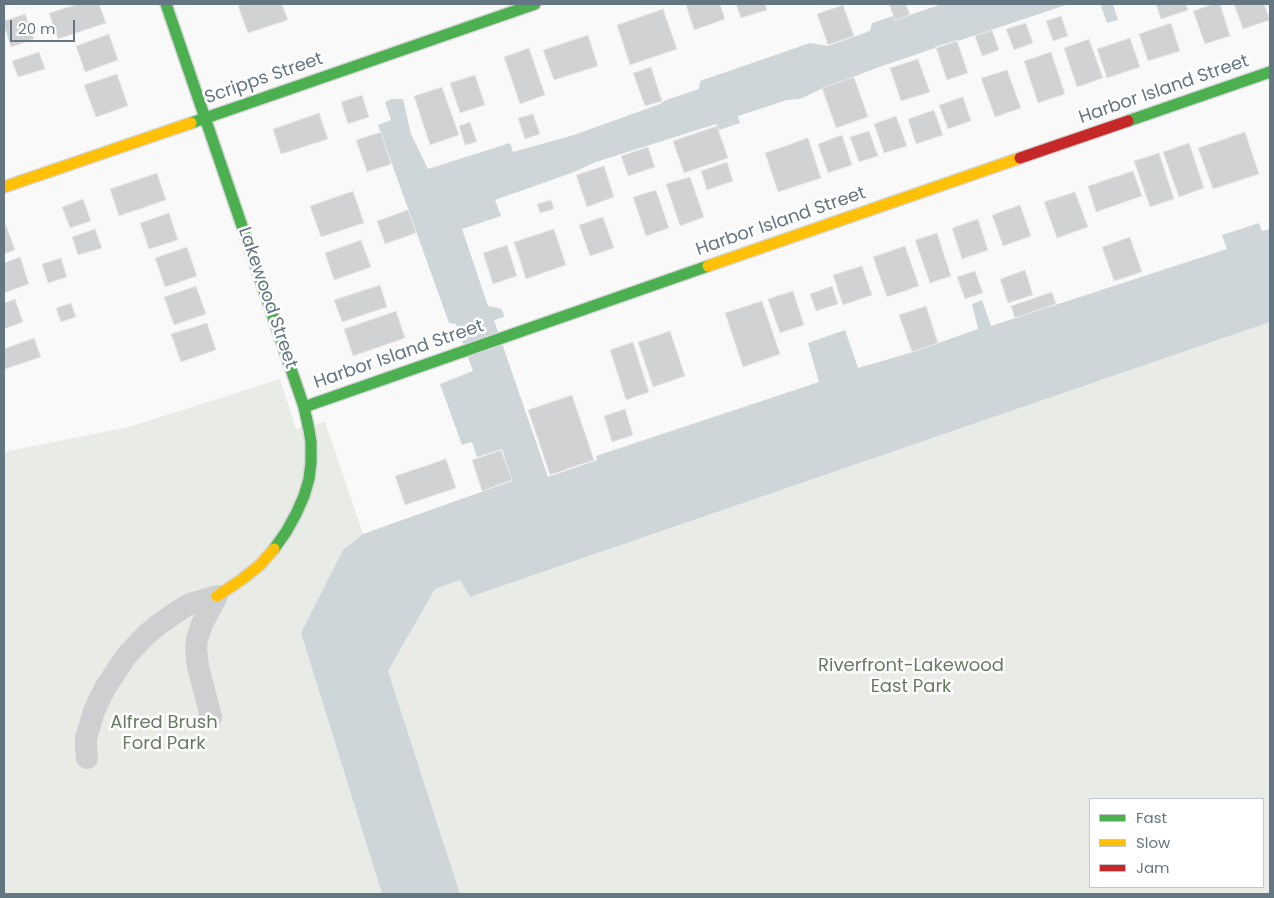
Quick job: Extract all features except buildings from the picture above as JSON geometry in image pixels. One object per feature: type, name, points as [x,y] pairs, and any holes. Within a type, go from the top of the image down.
[{"type":"street","name":"Lakewood Street","points":[[87,758],[86,738],[94,712],[104,688],[120,664],[146,636],[175,613],[190,604],[217,596],[260,565],[274,549],[296,514],[304,496],[311,463],[309,430],[304,407],[166,4]]},
{"type":"street","name":"Scripps Street","points":[[4,187],[535,4]]},
{"type":"street","name":"Harbor Island Street","points":[[304,407],[1270,72]]},
{"type":"street","name":"Lakewood Street","points":[[211,716],[198,667],[196,648],[202,624],[217,596]]},
{"type":"green space","name":"Riverfront-Lakewood East Park","points":[[1270,322],[1270,894],[460,894],[388,671],[435,589],[460,580],[471,597]]},
{"type":"green space","name":"Alfred Brush Ford Park","points":[[280,379],[296,429],[325,422],[363,534],[343,551],[301,633],[382,894],[4,894],[4,452],[129,427]]},
{"type":"shaded area","points":[[942,4],[1069,4],[935,47],[821,89],[800,99],[787,100],[738,116],[740,123],[719,130],[716,124],[596,162],[574,172],[495,200],[501,216],[462,229],[488,306],[499,308],[503,311],[504,317],[494,320],[548,477],[597,460],[596,456],[819,382],[808,343],[845,330],[858,368],[913,352],[978,329],[972,304],[982,300],[991,326],[1227,249],[1222,235],[1259,223],[1262,231],[1270,229],[1270,322],[470,597],[460,580],[435,589],[388,671],[460,894],[382,894],[301,633],[343,550],[363,534],[512,481],[502,449],[477,457],[472,442],[462,445],[440,384],[473,371],[456,324],[449,323],[378,125],[391,120],[385,102],[392,99],[403,99],[411,134],[428,169],[510,143],[513,152],[574,135],[699,89],[700,81],[810,43],[828,46],[870,31],[872,23],[893,16],[895,20]]},
{"type":"shaded area","points":[[1100,4],[1113,4],[1118,20],[1107,23]]},
{"type":"traffic: fast","points":[[166,4],[304,407],[309,430],[311,442],[309,479],[296,514],[274,549]]},
{"type":"traffic: fast","points":[[191,123],[535,4]]},
{"type":"traffic: fast","points":[[1128,121],[1270,72]]},
{"type":"traffic: fast","points":[[304,407],[708,266]]},
{"type":"traffic: slow","points":[[4,187],[191,123]]},
{"type":"traffic: slow","points":[[708,266],[1020,158]]},
{"type":"traffic: slow","points":[[217,596],[260,565],[274,549]]},
{"type":"traffic: jam","points":[[1020,158],[1128,121]]}]
